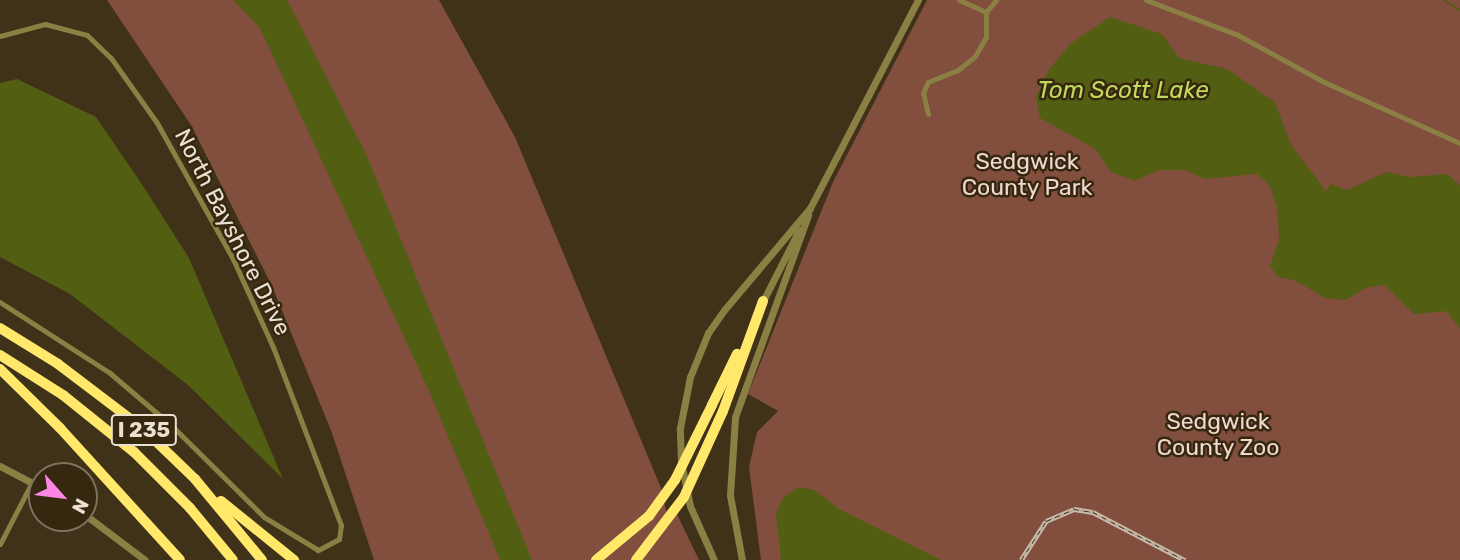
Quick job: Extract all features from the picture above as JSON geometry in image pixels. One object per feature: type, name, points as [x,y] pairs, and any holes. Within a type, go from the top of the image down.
[{"type":"highway","points":[[596,560],[649,516],[675,480],[763,301]]},
{"type":"highway","points":[[636,560],[684,497],[723,411],[763,301]]},
{"type":"highway","name":"I 235","points":[[0,328],[87,384],[195,479],[262,560]]},
{"type":"highway","name":"I 235","points":[[0,355],[63,395],[134,452],[190,508],[233,560]]},
{"type":"highway","points":[[0,369],[60,428],[180,560]]},
{"type":"highway","points":[[195,479],[294,560]]},
{"type":"street","points":[[763,301],[918,0]]},
{"type":"street","points":[[960,0],[986,12]]},
{"type":"street","points":[[928,114],[923,93],[928,82],[958,70],[975,56],[986,37],[986,12],[993,2],[984,0]]},
{"type":"street","points":[[1146,0],[1238,35],[1324,82],[1460,143]]},
{"type":"street","name":"North Bayshore Drive","points":[[0,36],[45,24],[87,35],[104,49],[157,123],[228,248],[273,348],[341,525],[334,546],[318,550],[264,517],[136,394],[74,347],[0,302]]},
{"type":"street","points":[[714,560],[690,506],[681,462],[680,428],[690,377],[708,333],[725,309],[810,208]]},
{"type":"street","points":[[742,560],[730,495],[734,416],[810,208]]},
{"type":"street","points":[[0,466],[28,480]]},
{"type":"street","points":[[0,544],[28,490]]},
{"type":"street","points":[[98,525],[145,560]]},
{"type":"green space","points":[[107,0],[439,0],[515,137],[661,488],[668,519],[675,510],[699,560],[374,560],[332,433],[272,286],[191,125]]},
{"type":"green space","name":"Sedgwick County Park","points":[[927,0],[1460,0],[1460,560],[761,560],[749,467],[757,432],[778,411],[748,394],[833,182]]},
{"type":"water","points":[[233,0],[287,0],[366,154],[532,560],[500,560],[429,391],[260,28]]},
{"type":"water","name":"Tom Scott Lake","points":[[1110,17],[1162,34],[1179,58],[1227,69],[1275,102],[1291,145],[1326,191],[1331,184],[1347,190],[1387,172],[1409,177],[1447,174],[1460,185],[1460,329],[1446,311],[1414,314],[1384,285],[1366,288],[1346,300],[1325,298],[1294,280],[1278,277],[1270,266],[1279,240],[1277,208],[1270,186],[1257,174],[1205,179],[1185,170],[1159,170],[1135,181],[1111,172],[1095,149],[1040,118],[1036,97],[1048,71],[1071,43]]},
{"type":"water","points":[[17,79],[96,117],[143,186],[189,258],[283,479],[188,385],[70,294],[0,257],[0,83]]},
{"type":"water","points":[[798,487],[814,490],[839,509],[941,560],[781,560],[776,513],[783,498]]},
{"type":"waterway","points":[[1443,0],[1460,10]]},
{"type":"railway","points":[[1021,560],[1046,521],[1074,509],[1093,512],[1185,560]]},
{"type":"park label","name":"Sedgwick County Zoo","points":[[1218,434]]}]
